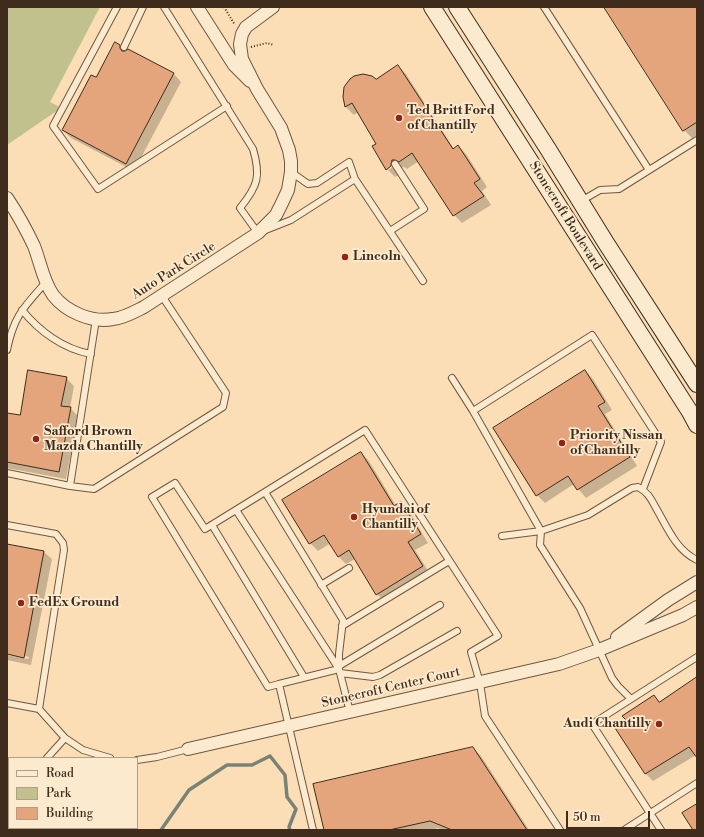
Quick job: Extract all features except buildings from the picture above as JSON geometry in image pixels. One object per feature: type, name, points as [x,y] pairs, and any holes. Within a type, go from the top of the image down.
[{"type":"main road","name":"Stonecroft Boulevard","points":[[432,7],[695,415]]},
{"type":"main road","name":"Stonecroft Boulevard","points":[[457,7],[697,384]]},
{"type":"street","name":"Auto Park Circle","points":[[197,7],[234,65],[257,89]]},
{"type":"street","name":"Auto Park Circle","points":[[7,198],[34,247],[52,294],[61,304],[84,317],[96,319],[112,320],[126,316],[144,307],[258,233],[276,215],[282,204],[288,190],[291,161],[289,150],[281,128],[257,89],[242,59],[240,44],[242,34],[246,27],[273,7]]},
{"type":"street","name":"Stonecroft Center Court","points":[[600,650],[668,600],[697,582]]},
{"type":"street","name":"Stonecroft Center Court","points":[[188,749],[559,664],[600,650],[682,615],[697,607]]},
{"type":"lane","points":[[117,7],[53,126],[98,189],[227,106]]},
{"type":"lane","points":[[124,47],[143,7]]},
{"type":"lane","points":[[164,7],[253,149],[258,172],[257,180],[240,208],[258,233],[291,220],[355,179]]},
{"type":"lane","points":[[544,7],[649,170]]},
{"type":"lane","points":[[580,201],[600,190],[619,189],[697,140]]},
{"type":"lane","points":[[291,172],[308,184],[317,183],[349,162],[355,179],[423,281]]},
{"type":"lane","points":[[390,231],[424,209],[395,164]]},
{"type":"lane","points":[[7,350],[11,330],[22,310],[47,281]]},
{"type":"lane","points":[[7,473],[70,486],[94,489],[223,407],[226,393],[162,296]]},
{"type":"lane","points":[[22,310],[38,327],[61,343],[72,349],[91,354]]},
{"type":"lane","points":[[70,486],[96,319]]},
{"type":"lane","points":[[473,411],[592,335],[661,442],[643,489]]},
{"type":"lane","points":[[452,378],[473,411],[541,531],[540,545],[580,608],[608,670],[618,686],[631,699]]},
{"type":"lane","points":[[440,605],[340,669],[268,687],[152,497],[174,483],[205,529],[365,430],[498,636],[471,652],[480,683],[485,716],[560,830]]},
{"type":"lane","points":[[502,536],[541,531],[588,515],[632,488],[638,487],[643,489],[648,494],[676,545],[690,557],[697,560]]},
{"type":"lane","points":[[265,492],[342,620],[339,654],[340,669],[350,712]]},
{"type":"lane","points":[[236,510],[340,669],[373,677],[380,675],[458,631]]},
{"type":"lane","points":[[7,525],[56,534],[63,543],[64,550],[39,709]]},
{"type":"lane","points":[[212,525],[304,677]]},
{"type":"lane","points":[[342,626],[449,561]]},
{"type":"lane","points":[[321,585],[349,568]]},
{"type":"lane","points":[[661,830],[592,724],[697,657]]},
{"type":"lane","points":[[279,684],[313,830]]},
{"type":"lane","points":[[7,703],[39,709],[65,738],[83,750],[107,757]]},
{"type":"lane","points":[[48,757],[65,738]]},
{"type":"lane","points":[[138,760],[157,757],[188,749]]},
{"type":"lane","points":[[624,830],[697,783]]},
{"type":"green space","points":[[7,7],[100,7],[50,102],[58,106],[58,110],[7,145]]},
{"type":"waterway","points":[[161,830],[189,790],[227,765],[252,765],[270,756],[285,775],[287,797],[296,809],[289,827],[290,830]]},
{"type":"place","name":"Ted Britt Ford of Chantilly","points":[[399,118]]},
{"type":"place","name":"Lincoln","points":[[345,257]]},
{"type":"place","name":"Safford Brown Mazda Chantilly","points":[[36,439]]},
{"type":"place","name":"Priority Nissan of Chantilly","points":[[562,443]]},
{"type":"place","name":"Hyundai of Chantilly","points":[[354,517]]},
{"type":"place","name":"FedEx Ground","points":[[21,603]]},
{"type":"place","name":"Audi Chantilly","points":[[659,724]]}]
